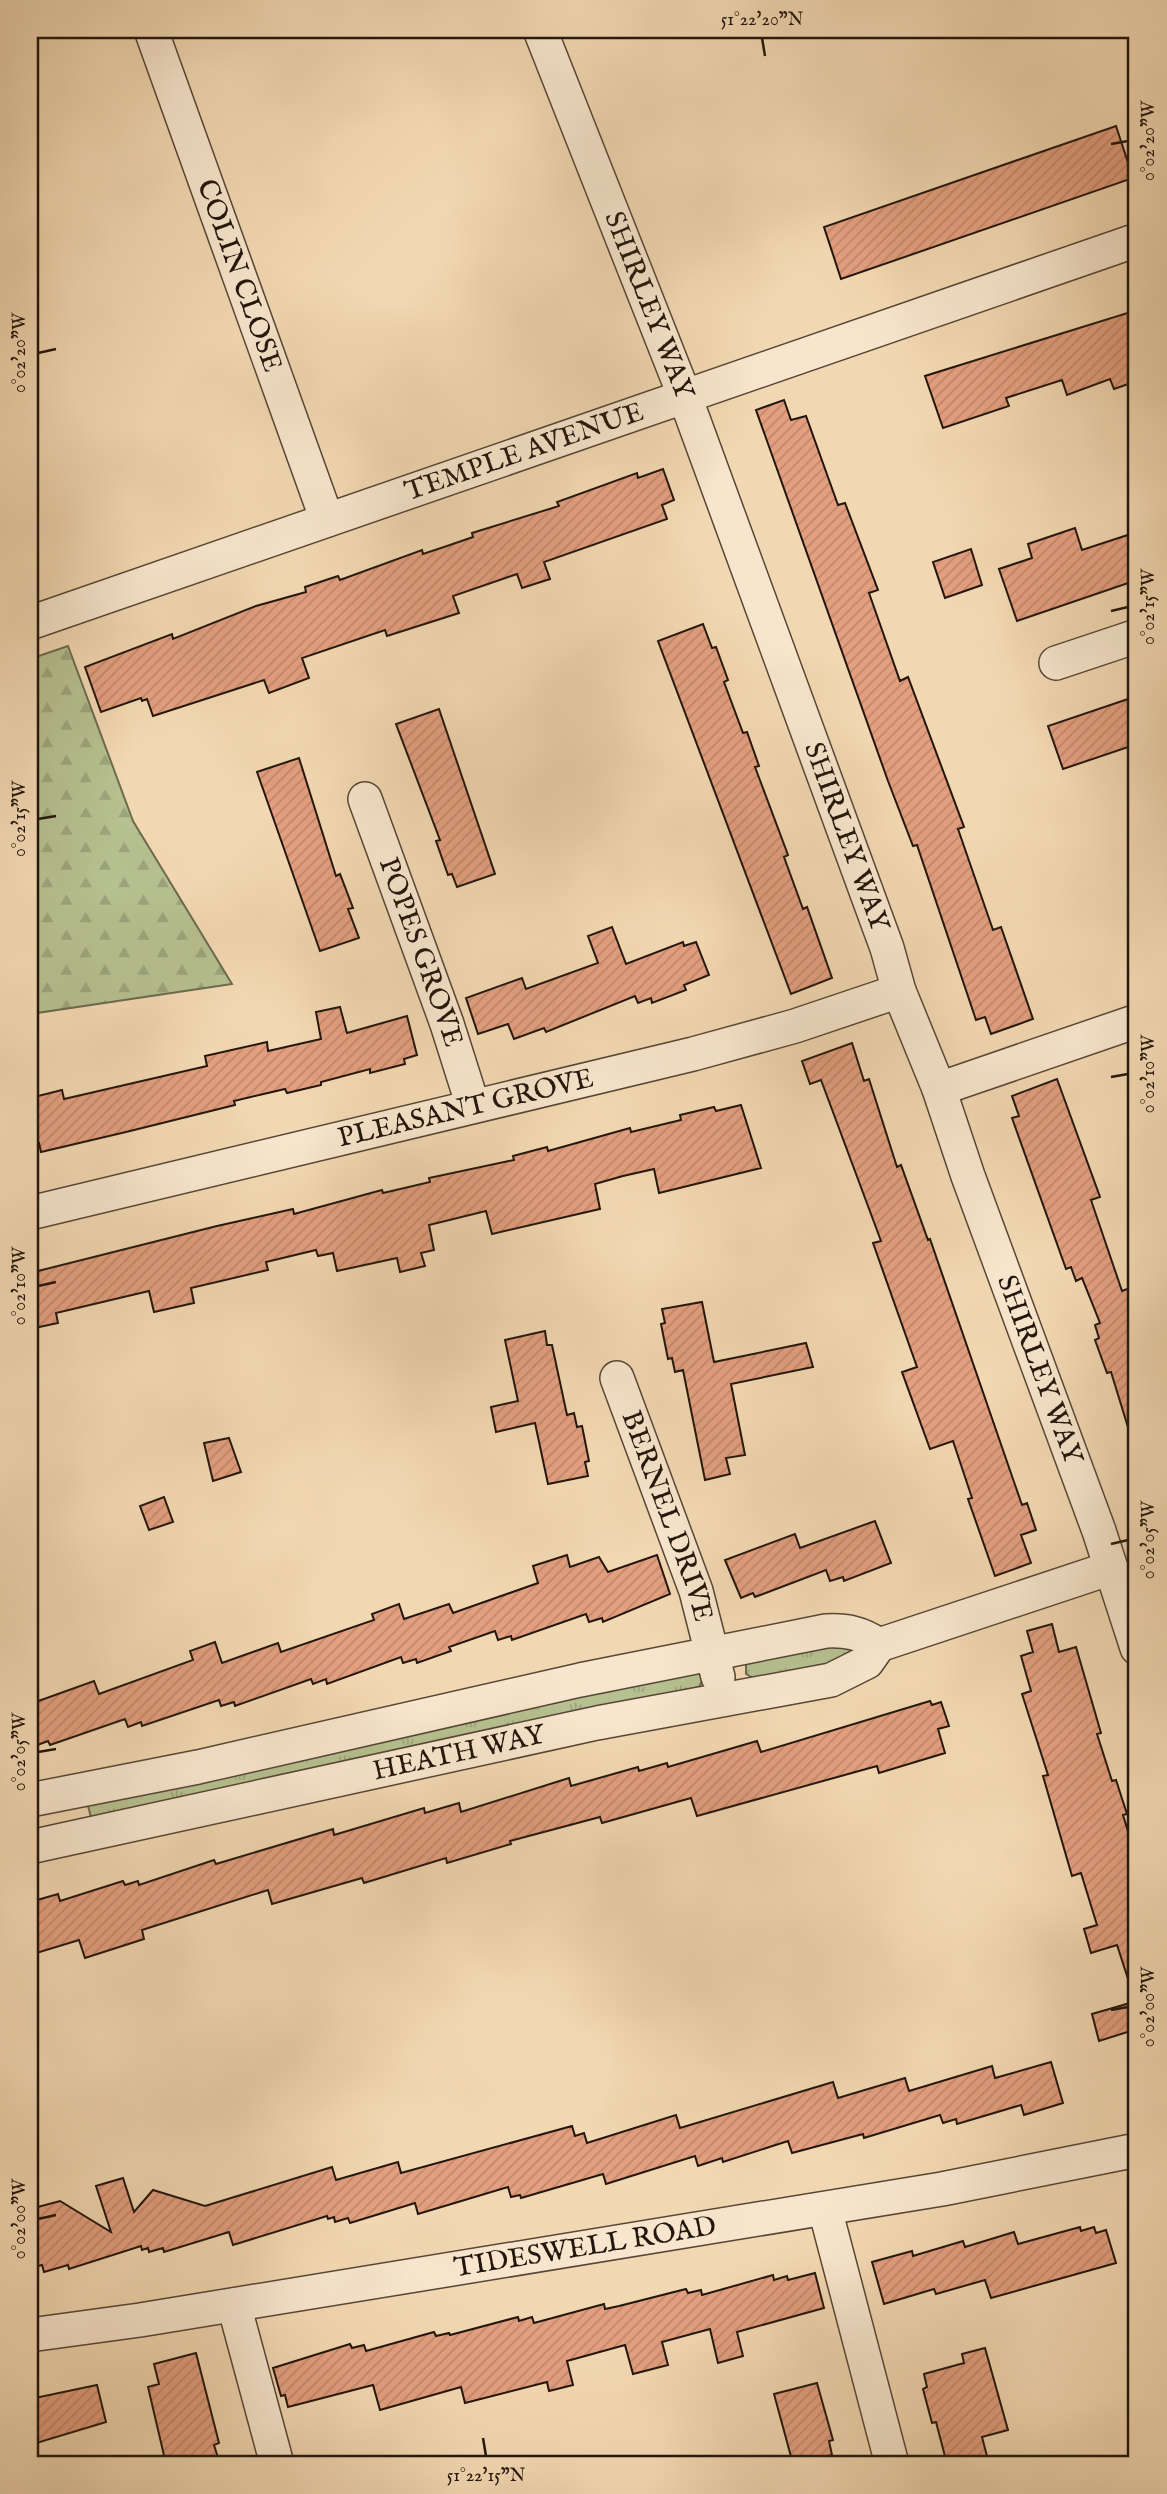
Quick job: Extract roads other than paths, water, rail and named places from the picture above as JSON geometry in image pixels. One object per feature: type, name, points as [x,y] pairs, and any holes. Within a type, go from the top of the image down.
[{"type":"street","name":"COLIN CLOSE","points":[[151,30],[327,520]]},
{"type":"street","name":"SHIRLEY WAY","points":[[540,30],[685,397],[887,948],[899,991],[939,1089],[1111,1568],[1137,1648]]},
{"type":"street","name":"TEMPLE AVENUE","points":[[30,623],[1137,240]]},
{"type":"street","points":[[1056,663],[1137,636]]},
{"type":"street","name":"POPES GROVE","points":[[365,799],[447,1024],[473,1106]]},
{"type":"street","name":"PLEASANT GROVE","points":[[30,1213],[730,1045],[899,991]]},
{"type":"street","points":[[939,1089],[1137,1021]]},
{"type":"street","name":"BERNEL DRIVE","points":[[617,1378],[696,1591],[714,1655],[722,1699]]},
{"type":"street","name":"HEATH WAY","points":[[30,1847],[573,1728],[831,1680],[867,1662],[879,1645],[1111,1568]]},
{"type":"street","name":"HEATH WAY","points":[[30,1800],[198,1767],[584,1679],[825,1631],[854,1632],[879,1645]]},
{"type":"street","points":[[67,1793],[76,1838]]},
{"type":"street","name":"TIDESWELL ROAD","points":[[30,2335],[234,2305],[825,2209],[1033,2173],[1137,2150]]},
{"type":"street","points":[[825,2209],[892,2464]]},
{"type":"street","points":[[234,2305],[277,2464]]}]
